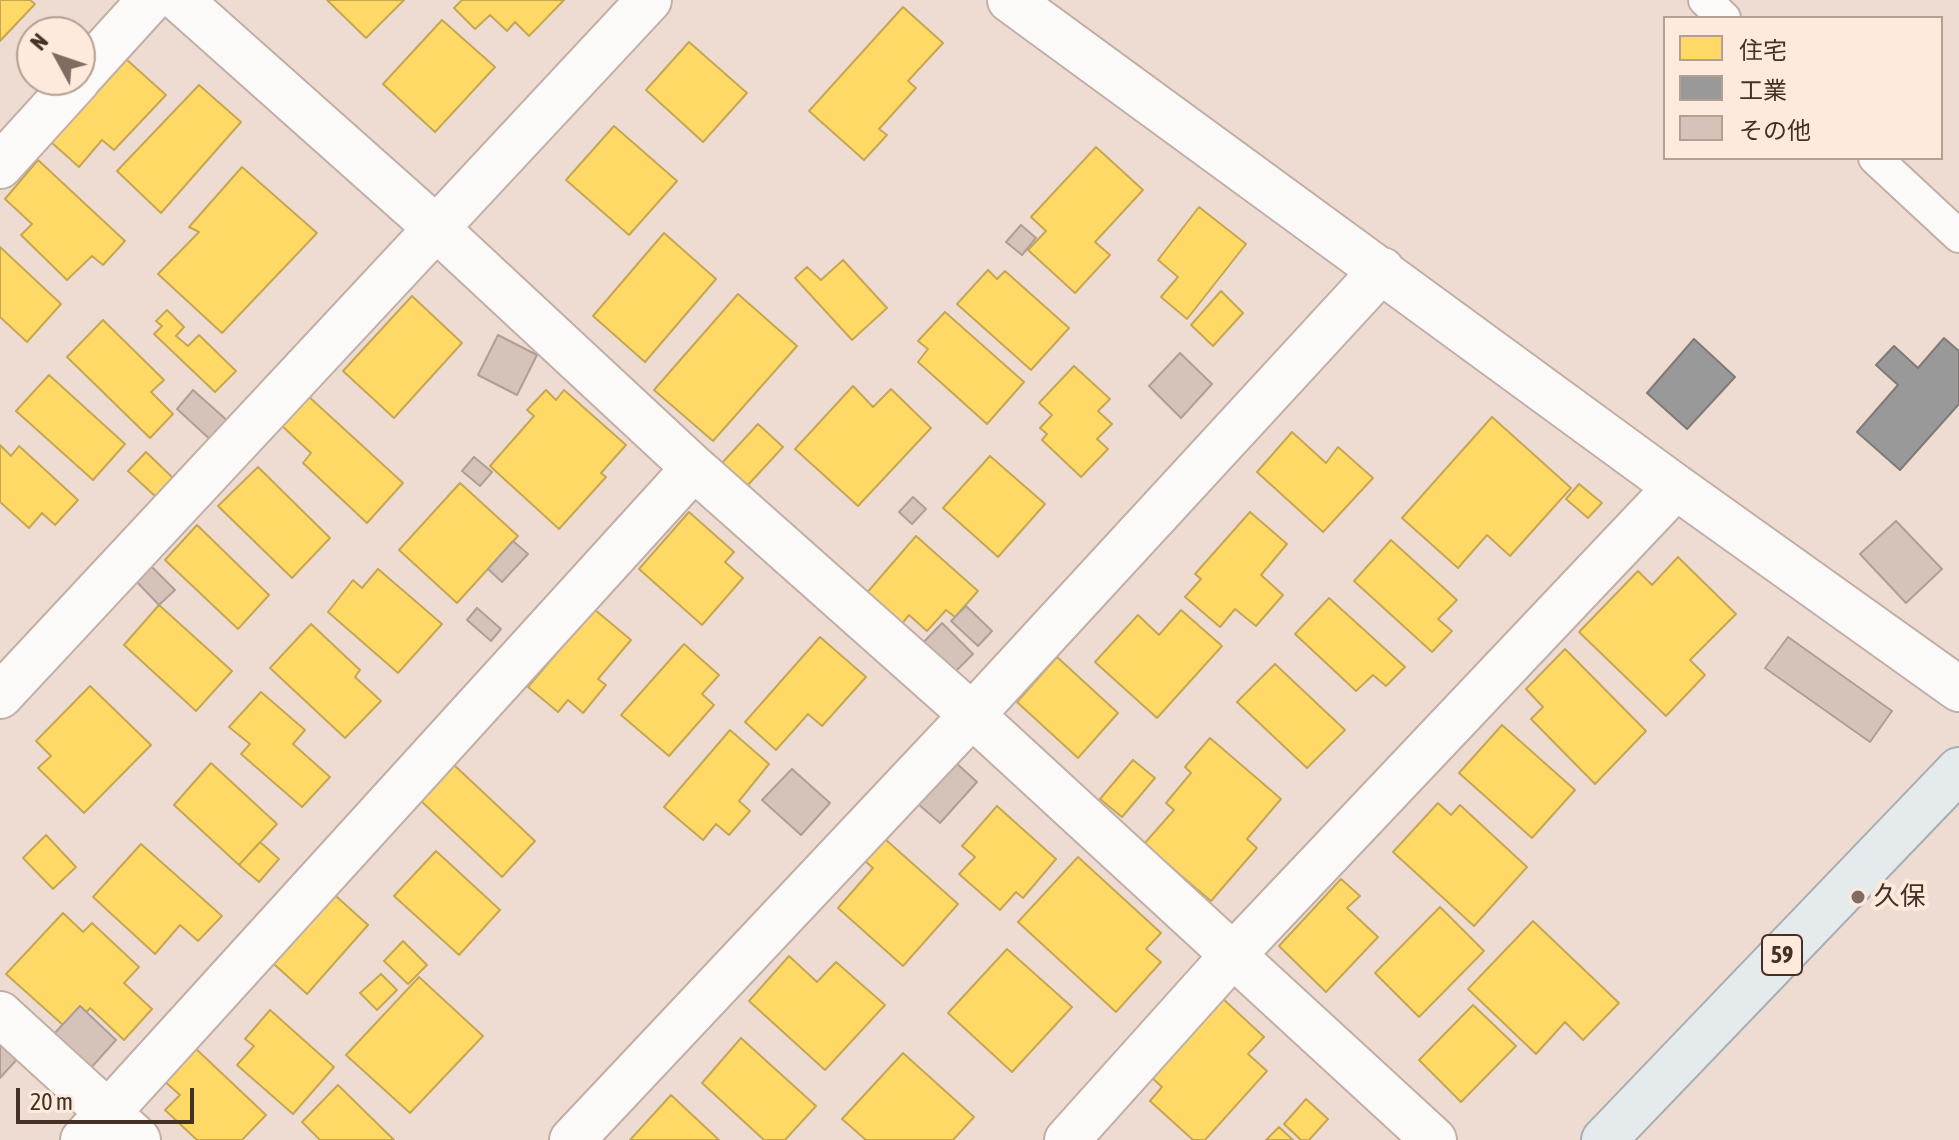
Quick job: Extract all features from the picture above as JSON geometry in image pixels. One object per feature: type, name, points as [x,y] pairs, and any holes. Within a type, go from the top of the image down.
[{"type":"main road","name":"59","points":[[1604,1140],[1959,770]]},
{"type":"street","points":[[96,60],[150,0]]},
{"type":"street","points":[[180,0],[436,228],[694,468],[972,715],[1434,1140]]},
{"type":"street","points":[[0,696],[649,0]]},
{"type":"street","points":[[1010,0],[1676,487],[1959,689]]},
{"type":"street","points":[[0,166],[64,96]]},
{"type":"street","points":[[572,1140],[972,715],[1382,270]]},
{"type":"street","points":[[0,1014],[110,1131],[694,468]]},
{"type":"street","points":[[1067,1140],[1233,955],[1676,487]]},
{"type":"lane","points":[[1705,0],[1722,16]]},
{"type":"lane","points":[[1877,160],[1959,236]]},
{"type":"building: 住宅","points":[[0,0],[30,0],[35,4],[24,16],[16,16],[16,24],[0,41]]},
{"type":"building: 住宅","points":[[327,0],[404,0],[366,38]]},
{"type":"building: 住宅","points":[[462,0],[564,0],[529,36],[515,22],[507,31],[490,15],[475,29],[454,8]]},
{"type":"building: 住宅","points":[[903,7],[943,43],[908,81],[916,88],[879,129],[887,135],[864,160],[809,111]]},
{"type":"building: 住宅","points":[[442,20],[495,67],[435,132],[383,84]]},
{"type":"building: 住宅","points":[[689,42],[747,93],[703,142],[646,90]]},
{"type":"building: 住宅","points":[[126,59],[166,95],[114,150],[102,140],[79,167],[51,142],[93,96],[96,96]]},
{"type":"building: 住宅","points":[[199,85],[241,122],[161,213],[117,171]]},
{"type":"building: 住宅","points":[[614,126],[677,181],[629,235],[566,180]]},
{"type":"building: 住宅","points":[[1096,147],[1143,190],[1095,242],[1110,255],[1075,293],[1028,250],[1046,231],[1031,217]]},
{"type":"building: 住宅","points":[[38,160],[125,241],[103,265],[92,256],[67,280],[21,235],[32,224],[5,199]]},
{"type":"building: 住宅","points":[[242,167],[317,233],[222,333],[158,274],[199,232],[189,227]]},
{"type":"building: 住宅","points":[[1199,207],[1246,244],[1187,319],[1161,297],[1178,277],[1158,260]]},
{"type":"building: 住宅","points":[[664,233],[716,279],[645,362],[593,316]]},
{"type":"building: 住宅","points":[[0,247],[61,304],[27,342],[0,317]]},
{"type":"building: 住宅","points":[[843,260],[887,308],[852,340],[795,278],[807,267],[821,280]]},
{"type":"building: 住宅","points":[[988,270],[997,279],[1005,271],[1069,328],[1031,370],[957,304]]},
{"type":"building: 住宅","points":[[1221,291],[1243,313],[1213,346],[1191,325]]},
{"type":"building: 住宅","points":[[738,294],[797,346],[713,441],[654,390]]},
{"type":"building: 住宅","points":[[412,296],[462,343],[394,418],[343,371]]},
{"type":"building: 住宅","points":[[167,310],[184,327],[176,336],[188,346],[199,335],[236,371],[215,392],[154,334],[162,326],[156,321]]},
{"type":"building: 住宅","points":[[945,312],[1024,382],[987,424],[918,362],[928,349],[918,341]]},
{"type":"building: 住宅","points":[[103,320],[164,380],[151,392],[173,414],[150,438],[67,357]]},
{"type":"building: 住宅","points":[[1074,366],[1110,399],[1098,411],[1112,424],[1097,439],[1108,449],[1081,477],[1042,440],[1047,434],[1040,428],[1052,415],[1039,403]]},
{"type":"building: 住宅","points":[[49,375],[125,444],[93,480],[16,411]]},
{"type":"building: 住宅","points":[[853,386],[873,407],[891,389],[931,428],[858,506],[795,449]]},
{"type":"building: 住宅","points":[[546,390],[556,400],[564,390],[626,445],[601,473],[606,477],[559,529],[490,466],[534,416],[527,410]]},
{"type":"building: 住宅","points":[[307,395],[403,483],[367,523],[303,463],[311,453],[280,424]]},
{"type":"building: 住宅","points":[[1492,417],[1571,488],[1510,556],[1487,535],[1458,568],[1402,518]]},
{"type":"building: 住宅","points":[[758,424],[783,447],[747,486],[722,463]]},
{"type":"building: 住宅","points":[[1292,432],[1326,463],[1338,447],[1373,478],[1323,532],[1257,472]]},
{"type":"building: 住宅","points":[[0,445],[11,456],[19,446],[78,500],[55,525],[42,513],[29,528],[0,502]]},
{"type":"building: 住宅","points":[[146,452],[173,478],[156,497],[128,471]]},
{"type":"building: 住宅","points":[[990,456],[1045,504],[998,557],[943,508]]},
{"type":"building: 住宅","points":[[258,467],[330,538],[292,578],[218,506]]},
{"type":"building: 住宅","points":[[460,483],[518,536],[457,603],[399,550]]},
{"type":"building: 住宅","points":[[1579,484],[1602,503],[1588,518],[1566,499]]},
{"type":"building: 住宅","points":[[689,512],[734,552],[725,562],[743,578],[702,625],[639,569]]},
{"type":"building: 住宅","points":[[1250,512],[1287,544],[1261,575],[1283,595],[1256,626],[1235,609],[1220,627],[1185,597],[1201,579],[1195,574]]},
{"type":"building: 住宅","points":[[197,525],[269,595],[238,629],[165,560]]},
{"type":"building: 住宅","points":[[916,536],[978,591],[955,617],[946,610],[927,631],[909,615],[900,626],[865,595]]},
{"type":"building: 住宅","points":[[1391,540],[1457,600],[1438,619],[1452,631],[1432,652],[1354,581]]},
{"type":"building: 住宅","points":[[1678,557],[1736,614],[1690,660],[1705,675],[1666,716],[1579,632],[1638,571],[1652,585]]},
{"type":"building: 住宅","points":[[378,569],[442,624],[398,673],[328,612],[353,580],[362,588]]},
{"type":"building: 住宅","points":[[1329,598],[1405,667],[1386,686],[1373,675],[1356,691],[1295,634]]},
{"type":"building: 住宅","points":[[159,605],[232,671],[196,711],[124,645]]},
{"type":"building: 住宅","points":[[594,609],[631,640],[598,679],[606,685],[583,713],[568,700],[558,712],[528,687]]},
{"type":"building: 住宅","points":[[1181,610],[1222,646],[1157,718],[1095,662],[1138,615],[1159,635]]},
{"type":"building: 住宅","points":[[311,624],[360,670],[355,677],[381,701],[345,738],[270,668]]},
{"type":"building: 住宅","points":[[820,637],[866,677],[822,726],[808,714],[776,750],[745,722]]},
{"type":"building: 住宅","points":[[684,644],[719,675],[702,694],[714,705],[669,756],[621,715]]},
{"type":"building: 住宅","points":[[1565,649],[1646,731],[1595,784],[1531,719],[1543,707],[1526,689]]},
{"type":"building: 住宅","points":[[1057,657],[1118,713],[1078,758],[1017,702]]},
{"type":"building: 住宅","points":[[1275,664],[1345,730],[1307,768],[1237,702]]},
{"type":"building: 住宅","points":[[90,686],[151,745],[84,813],[38,768],[51,756],[36,741]]},
{"type":"building: 住宅","points":[[261,692],[305,730],[293,744],[330,777],[302,807],[241,754],[250,744],[229,727]]},
{"type":"building: 住宅","points":[[1502,725],[1575,790],[1532,838],[1459,773]]},
{"type":"building: 住宅","points":[[730,730],[769,764],[739,801],[750,811],[729,835],[716,824],[703,840],[664,807]]},
{"type":"building: 住宅","points":[[1210,738],[1281,799],[1247,839],[1257,848],[1211,901],[1144,844],[1174,810],[1166,803],[1191,773],[1185,767]]},
{"type":"building: 住宅","points":[[1133,760],[1155,778],[1122,817],[1100,799]]},
{"type":"building: 住宅","points":[[211,763],[277,824],[239,865],[174,805]]},
{"type":"building: 住宅","points":[[453,764],[535,841],[502,877],[420,800]]},
{"type":"building: 住宅","points":[[1438,803],[1451,815],[1460,805],[1527,867],[1474,926],[1393,852]]},
{"type":"building: 住宅","points":[[997,806],[1056,859],[1023,898],[1016,892],[1000,910],[959,874],[975,857],[962,846]]},
{"type":"building: 住宅","points":[[46,835],[76,867],[53,889],[23,858]]},
{"type":"building: 住宅","points":[[885,839],[958,904],[903,966],[838,908],[873,868],[865,861]]},
{"type":"building: 住宅","points":[[260,842],[279,859],[259,882],[239,865]]},
{"type":"building: 住宅","points":[[141,844],[222,916],[198,941],[180,925],[155,954],[93,897]]},
{"type":"building: 住宅","points":[[436,851],[500,910],[459,955],[394,896]]},
{"type":"building: 住宅","points":[[1078,857],[1161,933],[1146,949],[1161,962],[1116,1012],[1018,922]]},
{"type":"building: 住宅","points":[[1341,879],[1360,896],[1347,908],[1378,937],[1326,992],[1279,946]]},
{"type":"building: 住宅","points":[[327,888],[368,925],[307,994],[265,956]]},
{"type":"building: 住宅","points":[[1440,907],[1484,951],[1419,1017],[1375,973]]},
{"type":"building: 住宅","points":[[63,913],[83,932],[92,923],[139,967],[124,983],[152,1009],[124,1040],[90,1008],[87,1012],[80,1006],[63,1025],[6,974]]},
{"type":"building: 住宅","points":[[1533,921],[1619,1003],[1583,1040],[1565,1022],[1536,1054],[1468,989]]},
{"type":"building: 住宅","points":[[403,941],[427,965],[408,984],[384,961]]},
{"type":"building: 住宅","points":[[1007,949],[1072,1007],[1012,1072],[948,1013]]},
{"type":"building: 住宅","points":[[789,956],[817,982],[836,962],[885,1005],[825,1070],[749,1001]]},
{"type":"building: 住宅","points":[[381,974],[397,990],[377,1010],[360,993]]},
{"type":"building: 住宅","points":[[419,977],[483,1036],[410,1113],[346,1055]]},
{"type":"building: 住宅","points":[[1221,997],[1264,1037],[1248,1054],[1267,1071],[1205,1140],[1193,1140],[1150,1101],[1162,1087],[1150,1076]]},
{"type":"building: 住宅","points":[[1473,1005],[1516,1046],[1461,1102],[1419,1060]]},
{"type":"building: 住宅","points":[[270,1010],[334,1067],[293,1114],[237,1065],[254,1046],[245,1039]]},
{"type":"building: 住宅","points":[[741,1038],[816,1106],[785,1140],[764,1140],[702,1083]]},
{"type":"building: 住宅","points":[[194,1047],[266,1115],[242,1140],[197,1140],[165,1110],[180,1095],[163,1080]]},
{"type":"building: 住宅","points":[[903,1053],[974,1117],[953,1140],[866,1140],[842,1119]]},
{"type":"building: 住宅","points":[[338,1085],[394,1140],[320,1140],[302,1122]]},
{"type":"building: 住宅","points":[[671,1095],[719,1140],[630,1140]]},
{"type":"building: 住宅","points":[[1306,1099],[1328,1119],[1309,1140],[1301,1140],[1284,1124]]},
{"type":"building: 住宅","points":[[1279,1127],[1293,1140],[1266,1140]]},
{"type":"building: 工業","points":[[1944,338],[1959,351],[1959,404],[1900,470],[1857,432],[1898,385],[1876,365],[1894,346],[1918,368]]},
{"type":"building: 工業","points":[[1694,339],[1735,377],[1687,429],[1647,393]]},
{"type":"building: その他","points":[[1021,225],[1036,238],[1022,255],[1006,242]]},
{"type":"building: その他","points":[[498,335],[537,355],[517,395],[478,375]]},
{"type":"building: その他","points":[[1180,353],[1212,384],[1181,418],[1149,386]]},
{"type":"building: その他","points":[[193,390],[230,423],[213,442],[177,409]]},
{"type":"building: その他","points":[[474,457],[492,472],[480,486],[462,471]]},
{"type":"building: その他","points":[[913,497],[926,509],[912,524],[899,512]]},
{"type":"building: その他","points":[[1896,521],[1942,569],[1906,603],[1860,554]]},
{"type":"building: その他","points":[[513,541],[528,554],[502,582],[488,569]]},
{"type":"building: その他","points":[[148,563],[175,590],[159,605],[133,578]]},
{"type":"building: その他","points":[[966,606],[992,631],[978,646],[951,621]]},
{"type":"building: その他","points":[[477,608],[501,629],[491,641],[467,620]]},
{"type":"building: その他","points":[[942,623],[973,654],[948,679],[918,648]]},
{"type":"building: その他","points":[[1788,637],[1892,711],[1870,742],[1765,668]]},
{"type":"building: その他","points":[[954,761],[977,782],[940,823],[917,803]]},
{"type":"building: その他","points":[[792,769],[830,803],[801,835],[762,800]]},
{"type":"building: その他","points":[[80,1006],[116,1040],[89,1070],[53,1035]]},
{"type":"building: その他","points":[[0,1041],[19,1057],[0,1078]]},
{"type":"place","name":"久保","points":[[1858,897]]}]
